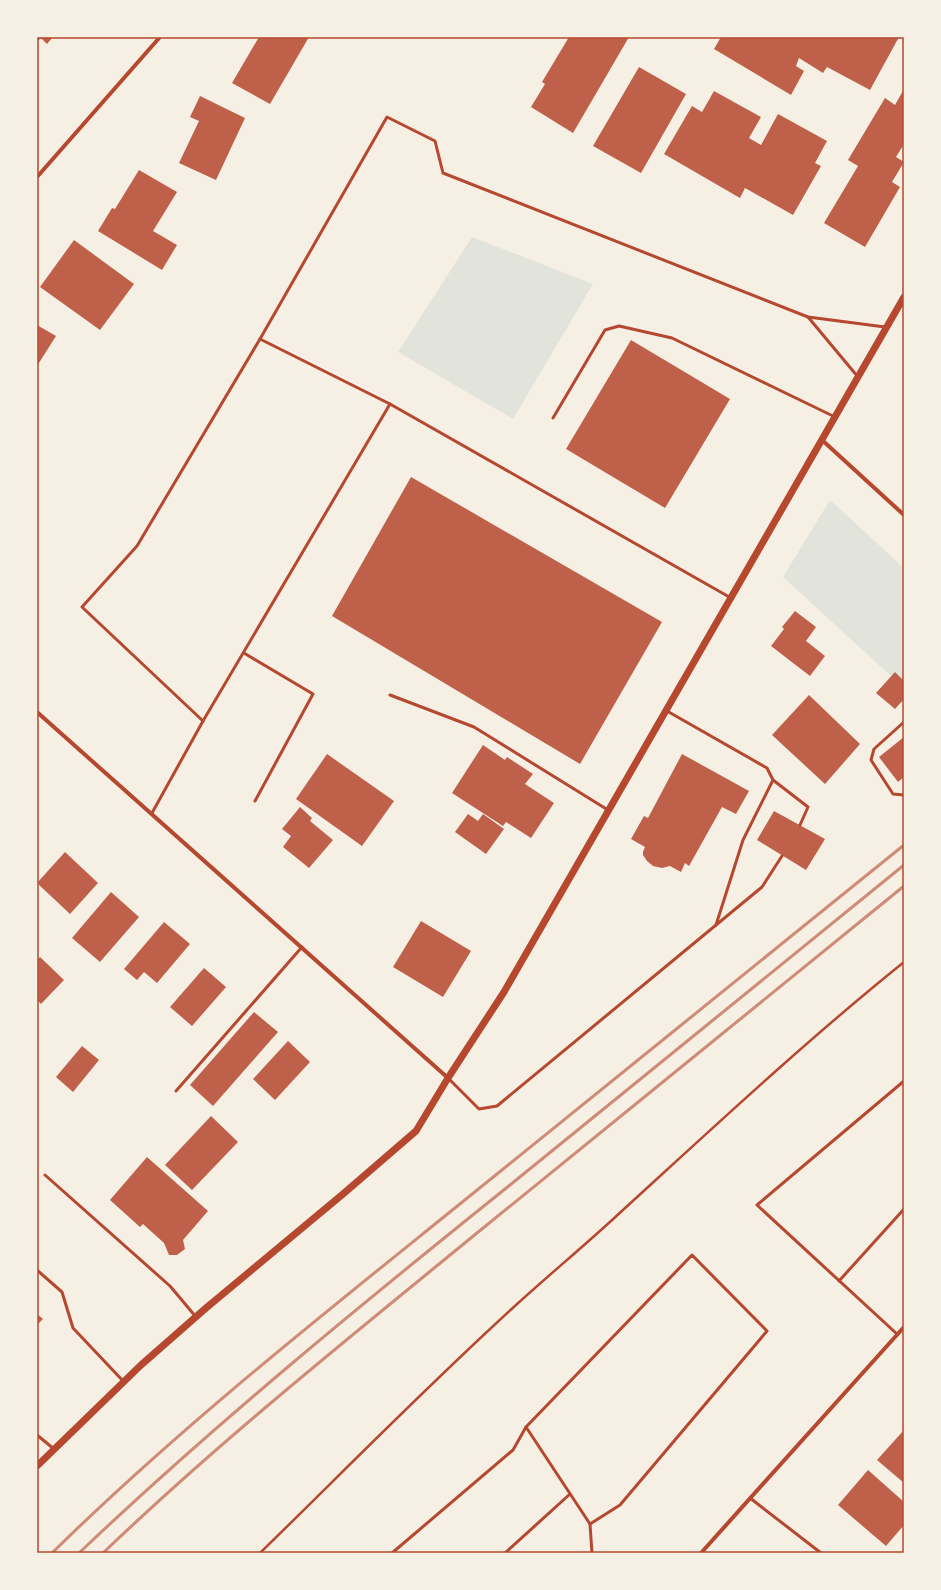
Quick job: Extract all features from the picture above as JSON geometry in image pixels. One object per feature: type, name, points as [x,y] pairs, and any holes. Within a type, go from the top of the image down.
[{"type":"street","points":[[37,177],[160,37]]},
{"type":"street","points":[[37,1466],[124,1382],[196,1317],[274,1249],[343,1194],[416,1131],[448,1078],[504,992],[904,297]]},
{"type":"street","points":[[822,440],[904,515]]},
{"type":"street","points":[[37,712],[448,1078]]},
{"type":"street","points":[[701,1553],[904,1327]]},
{"type":"lane","points":[[203,721],[82,607],[137,546],[260,339],[387,117],[435,141],[443,173],[808,317],[887,327]]},
{"type":"lane","points":[[808,317],[858,377]]},
{"type":"lane","points":[[553,418],[605,330],[619,326],[672,338],[835,417]]},
{"type":"lane","points":[[260,339],[390,404],[731,598]]},
{"type":"lane","points":[[152,813],[203,721],[390,404]]},
{"type":"lane","points":[[244,653],[313,694],[255,800]]},
{"type":"lane","points":[[390,696],[474,727],[608,810]]},
{"type":"lane","points":[[666,710],[766,768],[773,780],[808,807],[800,825]]},
{"type":"lane","points":[[904,722],[874,749],[871,760],[893,794],[904,795]]},
{"type":"lane","points":[[716,925],[743,840],[773,780]]},
{"type":"lane","points":[[448,1078],[479,1109],[497,1106],[762,887],[782,856]]},
{"type":"lane","points":[[176,1091],[302,947]]},
{"type":"lane","points":[[897,1334],[757,1205],[904,1081]]},
{"type":"lane","points":[[45,1175],[170,1286],[196,1317]]},
{"type":"lane","points":[[839,1281],[904,1209]]},
{"type":"lane","points":[[392,1553],[513,1450],[526,1427],[692,1255],[767,1331],[620,1505],[590,1524]]},
{"type":"lane","points":[[37,1270],[62,1292],[73,1328],[124,1382]]},
{"type":"lane","points":[[526,1427],[590,1524],[592,1553]]},
{"type":"lane","points":[[37,1435],[54,1450]]},
{"type":"lane","points":[[505,1553],[570,1494]]},
{"type":"lane","points":[[750,1498],[821,1553]]},
{"type":"path","points":[[260,1553],[431,1385],[516,1305],[589,1242],[736,1106],[875,985],[904,962]]},
{"type":"shaded area","points":[[472,237],[593,284],[513,419],[398,352]]},
{"type":"shaded area","points":[[830,500],[904,568],[904,688],[783,577]]},
{"type":"building","points":[[37,37],[53,37],[47,44],[41,38],[37,42]]},
{"type":"building","points":[[259,37],[309,37],[270,104],[232,83]]},
{"type":"building","points":[[569,37],[629,37],[573,133],[531,107],[545,84],[542,82]]},
{"type":"building","points":[[721,37],[899,37],[870,90],[827,67],[823,73],[799,58],[796,66],[804,71],[791,95],[714,49]]},
{"type":"building","points":[[639,67],[686,94],[641,173],[593,146]]},
{"type":"building","points":[[904,89],[904,144],[896,157],[904,162],[892,182],[900,187],[865,247],[824,223],[858,166],[848,160],[885,98],[895,105]]},
{"type":"building","points":[[714,91],[761,117],[749,138],[761,145],[778,114],[827,141],[815,163],[821,166],[793,215],[745,188],[740,198],[664,154],[692,106],[702,112]]},
{"type":"building","points":[[200,96],[245,118],[216,180],[179,163],[199,121],[190,117]]},
{"type":"building","points":[[139,170],[177,192],[153,231],[177,245],[162,270],[98,231],[112,208],[115,209]]},
{"type":"building","points":[[74,240],[134,284],[100,330],[40,287]]},
{"type":"building","points":[[37,325],[56,336],[37,366]]},
{"type":"building","points":[[631,340],[730,399],[665,508],[566,449]]},
{"type":"building","points":[[411,477],[662,622],[580,764],[332,616]]},
{"type":"building","points":[[795,611],[816,627],[806,641],[825,656],[810,676],[771,646],[784,629],[782,627]]},
{"type":"building","points":[[895,672],[904,681],[904,699],[895,709],[876,693]]},
{"type":"building","points":[[809,695],[860,744],[825,784],[772,735]]},
{"type":"building","points":[[904,737],[904,777],[898,782],[879,757]]},
{"type":"building","points":[[483,745],[505,760],[507,757],[533,774],[525,784],[554,803],[531,838],[506,822],[503,826],[452,793]]},
{"type":"building","points":[[327,754],[394,801],[362,846],[296,799]]},
{"type":"building","points":[[682,754],[749,791],[736,814],[722,807],[689,866],[685,863],[681,872],[670,866],[662,868],[653,866],[643,855],[645,847],[631,839],[644,816],[648,818]]},
{"type":"building","points":[[300,807],[312,818],[310,821],[333,840],[309,868],[283,847],[291,836],[282,829]]},
{"type":"building","points":[[774,811],[825,839],[806,870],[757,840]]},
{"type":"building","points":[[468,814],[478,821],[483,814],[504,829],[486,854],[455,832]]},
{"type":"building","points":[[65,852],[98,883],[70,914],[37,883]]},
{"type":"building","points":[[111,892],[139,917],[100,962],[72,938]]},
{"type":"building","points":[[421,921],[471,951],[443,997],[393,967]]},
{"type":"building","points":[[164,922],[190,944],[157,983],[144,972],[137,980],[124,969]]},
{"type":"building","points":[[40,957],[64,980],[41,1004],[37,1000],[37,960]]},
{"type":"building","points":[[204,968],[226,987],[192,1026],[170,1007]]},
{"type":"building","points":[[254,1012],[278,1032],[213,1106],[190,1085]]},
{"type":"building","points":[[288,1041],[310,1062],[275,1100],[253,1079]]},
{"type":"building","points":[[82,1046],[99,1060],[73,1092],[56,1077]]},
{"type":"building","points":[[211,1116],[238,1142],[192,1190],[165,1165]]},
{"type":"building","points":[[147,1157],[208,1211],[183,1240],[185,1249],[177,1255],[169,1255],[164,1243],[143,1224],[140,1227],[110,1200]]},
{"type":"building","points":[[37,1314],[43,1319],[37,1325]]},
{"type":"building","points":[[904,1430],[904,1483],[877,1460]]},
{"type":"building","points":[[868,1470],[904,1502],[904,1525],[886,1546],[838,1505]]},
{"type":"railway","points":[[52,1553],[146,1464],[294,1338],[904,845]]},
{"type":"railway","points":[[79,1553],[183,1457],[291,1364],[904,865]]},
{"type":"railway","points":[[103,1553],[193,1470],[334,1350],[904,886]]}]
